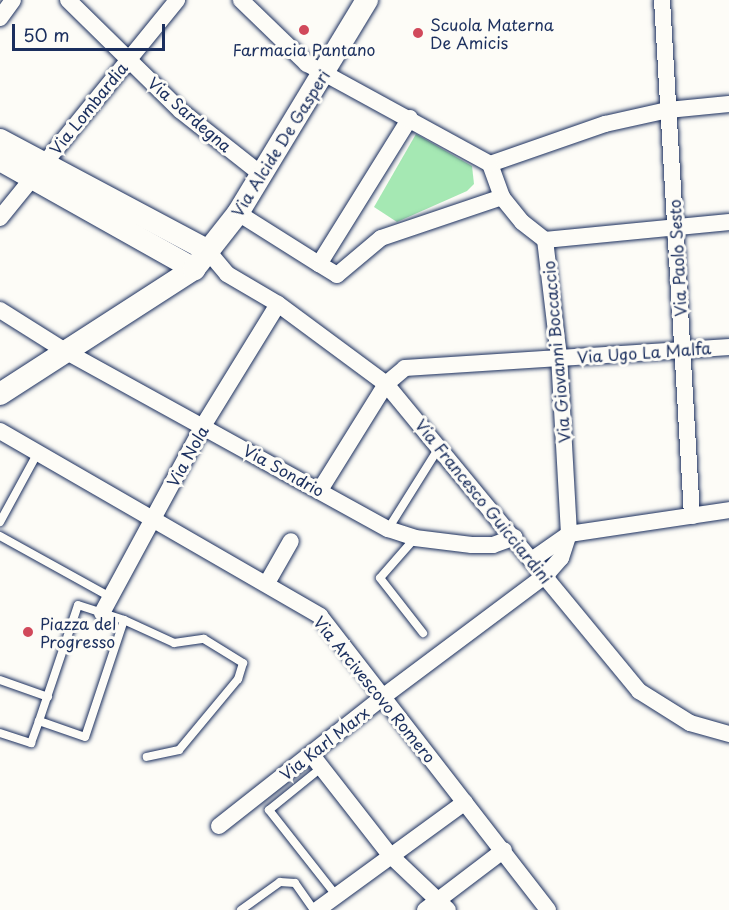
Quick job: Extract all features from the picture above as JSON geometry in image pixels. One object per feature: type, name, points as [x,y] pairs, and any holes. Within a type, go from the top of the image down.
[{"type":"main road","name":"Via Alcide De Gasperi","points":[[0,394],[194,268],[238,213],[326,72],[367,0]]},
{"type":"main road","points":[[0,140],[37,170],[194,268]]},
{"type":"main road","points":[[0,160],[37,170],[207,250]]},
{"type":"street","points":[[0,10],[13,0]]},
{"type":"street","points":[[0,18],[13,0]]},
{"type":"street","name":"Via Sardegna","points":[[68,0],[181,111],[262,175]]},
{"type":"street","name":"Via Lombardia","points":[[0,218],[177,0]]},
{"type":"street","points":[[241,0],[307,64],[326,72],[490,164],[605,124],[668,110],[729,104]]},
{"type":"street","name":"Via Paolo Sesto","points":[[662,0],[692,516]]},
{"type":"street","points":[[319,264],[410,118]]},
{"type":"street","name":"Via Giovanni Boccaccio","points":[[490,164],[502,197],[522,222],[545,240],[559,357],[569,534]]},
{"type":"street","points":[[238,213],[337,275],[381,238],[502,197]]},
{"type":"street","points":[[545,240],[729,222]]},
{"type":"street","points":[[207,250],[227,274]]},
{"type":"street","points":[[194,268],[227,274]]},
{"type":"street","name":"Via Francesco Guicciardini","points":[[227,274],[278,304],[386,384],[441,446],[639,691],[690,723],[729,734]]},
{"type":"street","name":"Via Nola","points":[[102,613],[203,426],[278,304]]},
{"type":"street","name":"Via Sondrio","points":[[0,310],[65,351],[388,529],[415,538],[493,545],[515,537]]},
{"type":"street","name":"Via Ugo La Malfa","points":[[386,384],[405,368],[729,346]]},
{"type":"street","points":[[320,490],[386,384]]},
{"type":"street","name":"Via Arcivescovo Romero","points":[[0,431],[150,522],[267,583],[320,616],[504,850],[548,910]]},
{"type":"street","points":[[532,559],[569,534],[729,510]]},
{"type":"street","name":"Via Karl Marx","points":[[219,826],[384,696],[546,575],[561,558],[569,534]]},
{"type":"street","points":[[267,583],[291,541]]},
{"type":"street","points":[[310,754],[389,854],[444,904]]},
{"type":"street","points":[[316,910],[389,854],[465,802]]},
{"type":"street","points":[[425,910],[444,904],[504,850]]},
{"type":"lane","points":[[388,529],[441,446]]},
{"type":"lane","points":[[0,522],[37,454]]},
{"type":"lane","points":[[0,536],[110,597]]},
{"type":"lane","points":[[415,538],[380,578],[423,633]]},
{"type":"lane","points":[[0,733],[31,743],[78,605],[124,620],[174,643],[204,639],[243,663],[238,679],[179,750],[147,758]]},
{"type":"lane","points":[[39,721],[85,737],[124,620]]},
{"type":"lane","points":[[0,680],[48,697]]},
{"type":"lane","points":[[321,768],[269,810],[336,895]]},
{"type":"lane","points":[[241,910],[280,882],[295,883],[316,910]]},
{"type":"green space","points":[[416,134],[472,166],[474,184],[467,191],[397,222],[374,207]]},
{"type":"place","name":"Farmacia Pantano","points":[[304,30]]},
{"type":"place","name":"Scuola Materna De Amicis","points":[[418,33]]},
{"type":"place","name":"Piazza del Progresso","points":[[28,632]]}]
